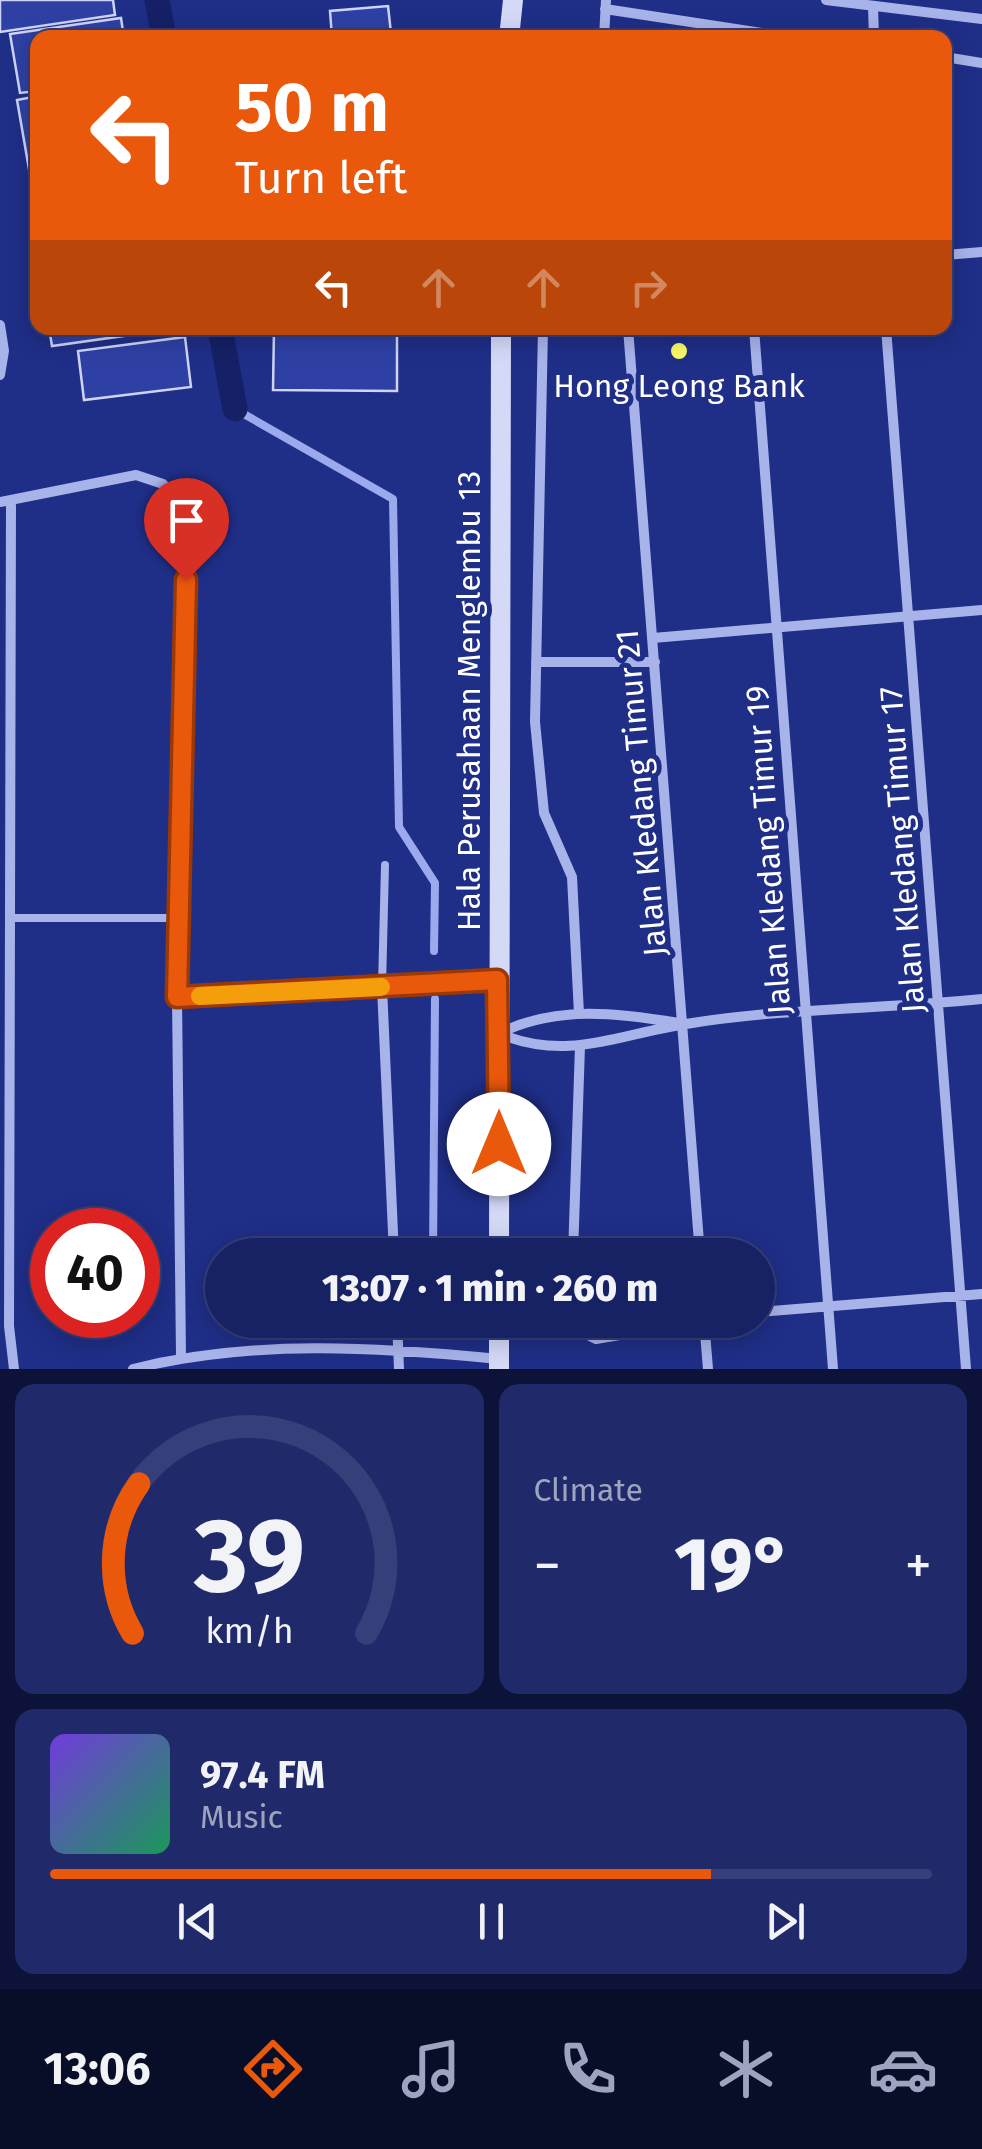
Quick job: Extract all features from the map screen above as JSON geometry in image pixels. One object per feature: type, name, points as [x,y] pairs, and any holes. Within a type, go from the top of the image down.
[{"type":"street","points":[[510,30],[513,0]]},
{"type":"street","points":[[826,0],[982,19]]},
{"type":"street","points":[[604,30],[606,5],[721,30]]},
{"type":"street","points":[[873,6],[874,30]]},
{"type":"street","points":[[952,59],[982,63]]},
{"type":"street","points":[[952,254],[982,252]]},
{"type":"street","points":[[0,325],[4,351],[0,376]]},
{"type":"street","name":"Hala Perusahaan Menglembu 13","points":[[499,1238],[501,335]]},
{"type":"street","points":[[543,335],[536,662],[540,788],[544,812],[572,877],[579,1014]]},
{"type":"street","name":"Jalan Kledang Timur 21","points":[[629,335],[699,1238]]},
{"type":"street","name":"Jalan Kledang Timur 19","points":[[755,335],[833,1369]]},
{"type":"street","name":"Jalan Kledang Timur 17","points":[[887,335],[912,617],[936,1004],[966,1369]]},
{"type":"street","points":[[14,1369],[5,1220],[10,918],[6,502],[136,475],[163,484],[184,508],[187,543],[177,997],[181,1357]]},
{"type":"street","points":[[653,638],[982,610]]},
{"type":"street","points":[[536,662],[655,662]]},
{"type":"street","points":[[177,997],[497,980]]},
{"type":"street","points":[[382,987],[393,1238]]},
{"type":"street","points":[[499,1034],[528,1045],[580,1046],[612,1043],[685,1024],[982,999]]},
{"type":"street","points":[[499,1034],[528,1020],[579,1014],[614,1013],[685,1024]]},
{"type":"street","points":[[574,1238],[580,1046]]},
{"type":"street","points":[[775,1311],[982,1294]]},
{"type":"street","points":[[399,1338],[399,1369]]},
{"type":"street","points":[[133,1369],[181,1357],[234,1351],[399,1349],[498,1364],[499,1338]]},
{"type":"street","points":[[706,1338],[708,1369]]},
{"type":"lane","points":[[382,987],[385,865]]},
{"type":"lane","points":[[10,918],[180,918]]},
{"type":"building","points":[[0,0],[113,0],[115,15],[0,32]]},
{"type":"building","points":[[388,6],[391,30],[331,30],[330,11]]},
{"type":"building","points":[[121,18],[123,30],[38,30]]},
{"type":"building","points":[[30,31],[30,92],[20,93],[10,34]]},
{"type":"building","points":[[30,98],[30,175],[17,100]]},
{"type":"building","points":[[50,335],[130,335],[52,346]]},
{"type":"building","points":[[274,335],[397,335],[397,391],[273,390]]},
{"type":"building","points":[[185,337],[191,387],[84,400],[78,351]]},
{"type":"waterway","points":[[157,0],[163,30]]},
{"type":"waterway","points":[[221,335],[235,409]]},
{"type":"waterway","points":[[235,409],[393,499],[399,827],[435,883],[434,951]]},
{"type":"waterway","points":[[433,1238],[435,999]]},
{"type":"slow traffic","points":[[200,996],[381,987]]},
{"type":"place","name":"Hong Leong Bank","points":[[679,351]]},
{"type":"route","points":[[186,580],[177,997],[497,980],[499,1144]]}]
